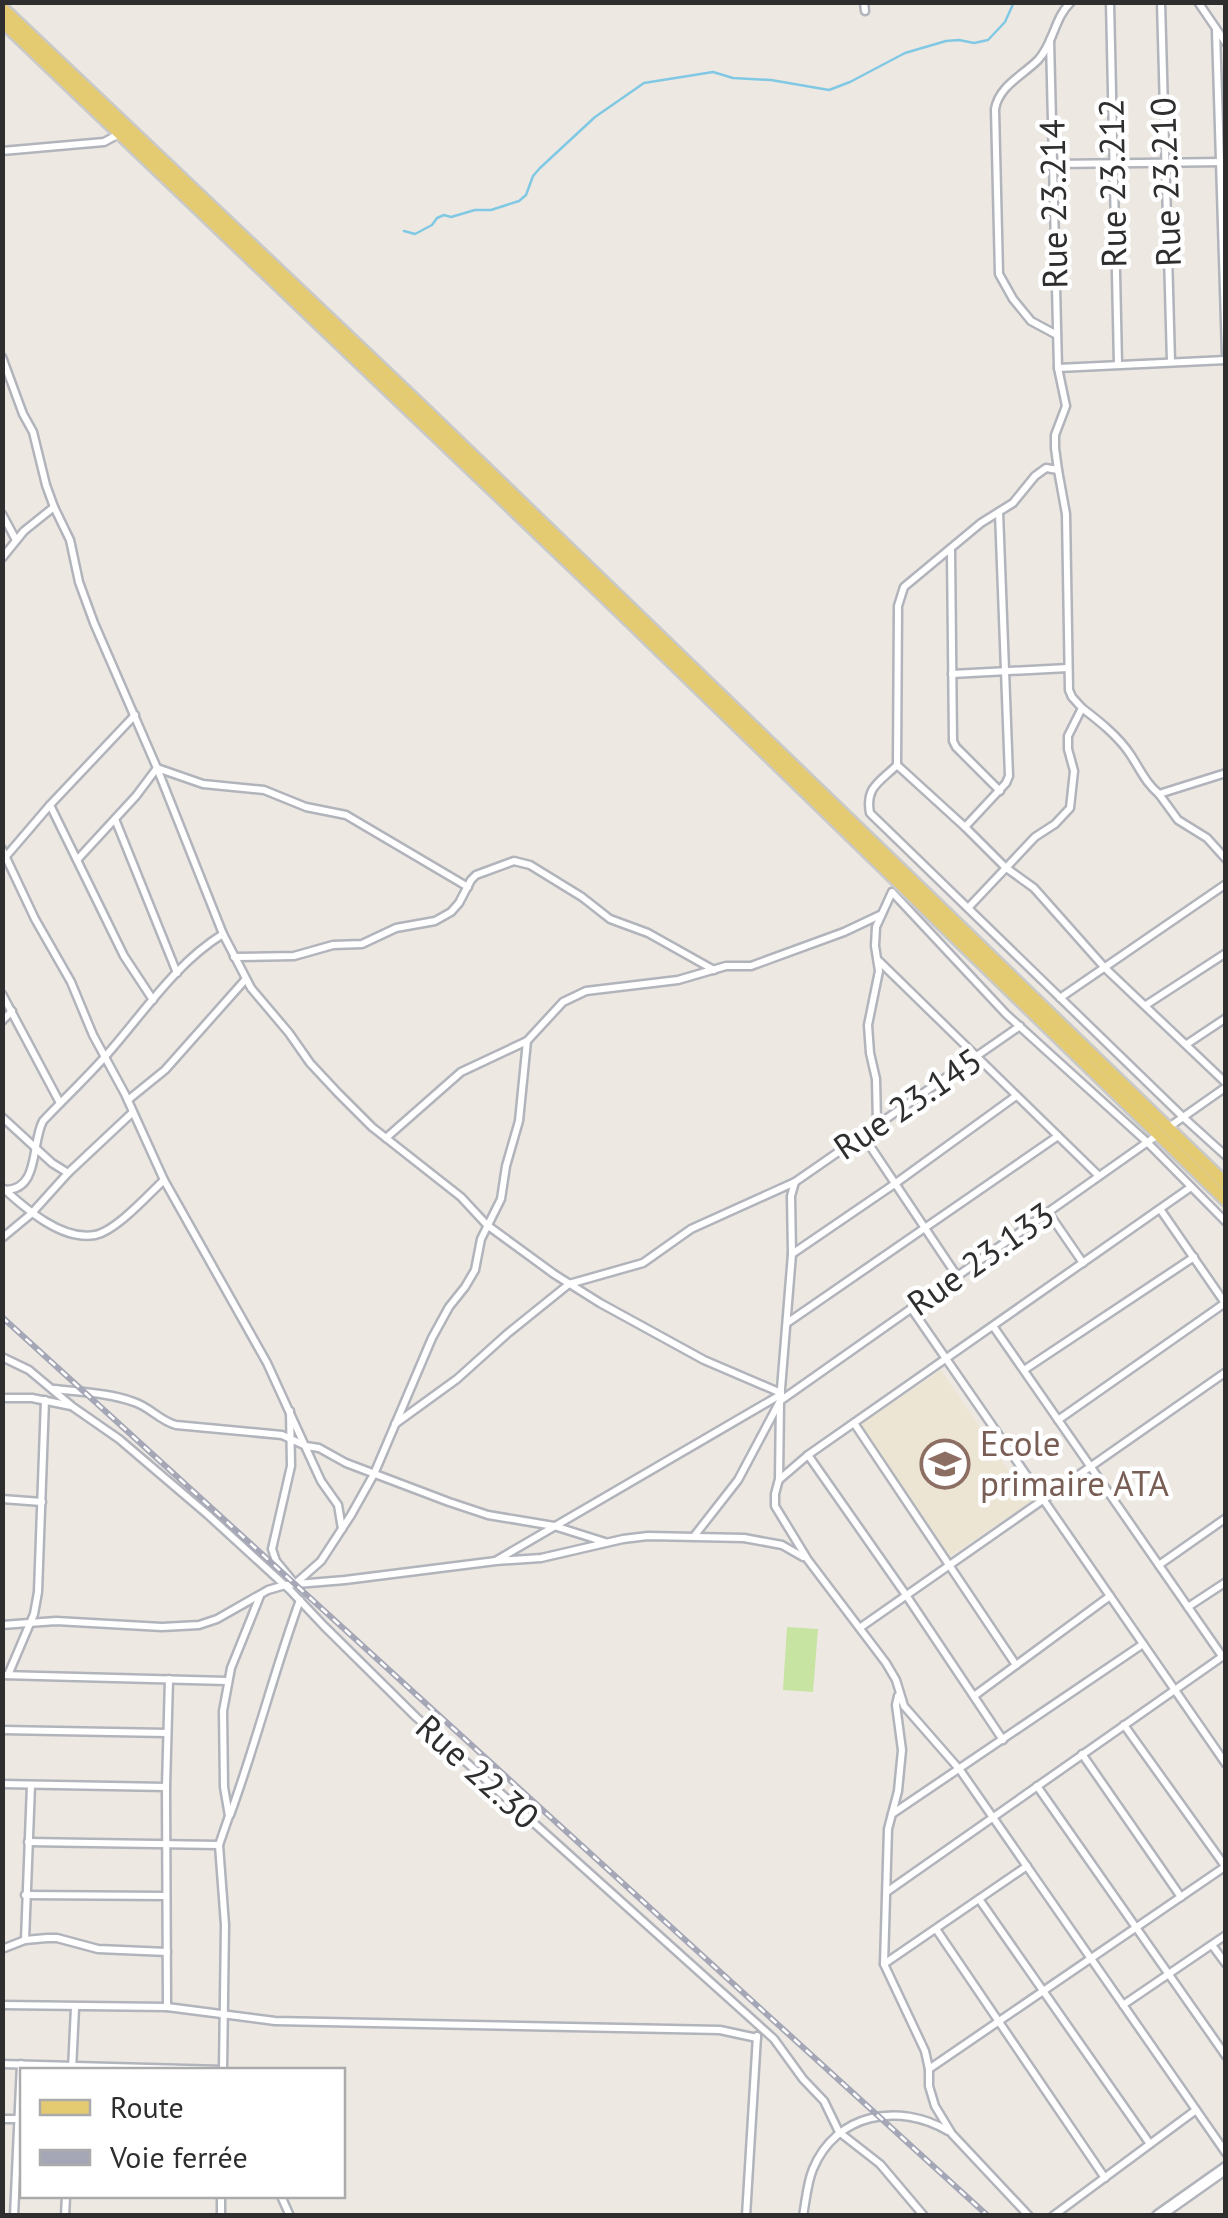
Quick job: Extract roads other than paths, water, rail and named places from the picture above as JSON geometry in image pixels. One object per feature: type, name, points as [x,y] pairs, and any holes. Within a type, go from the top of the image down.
[{"type":"main road","points":[[2,8],[418,403],[894,879]]},
{"type":"main road","points":[[2,22],[605,596],[894,879],[1163,1131],[1226,1184]]},
{"type":"main road","points":[[1163,1131],[1226,1200]]},
{"type":"street","points":[[1057,335],[1031,321],[1002,280],[998,265],[996,102],[1038,60],[1060,15],[1071,2]]},
{"type":"street","name":"Rue 23.212","points":[[1110,2],[1118,364]]},
{"type":"street","name":"Rue 23.210","points":[[1161,2],[1171,362]]},
{"type":"street","points":[[1198,2],[1226,44]]},
{"type":"street","points":[[1058,368],[1226,357],[1216,30]]},
{"type":"street","name":"Rue 23.214","points":[[1050,40],[1058,368],[1066,406],[1054,448],[1066,514],[1068,668],[1072,698],[1082,708]]},
{"type":"street","points":[[2,151],[104,142],[120,133]]},
{"type":"street","points":[[1054,164],[1223,163]]},
{"type":"street","points":[[2,358],[36,440],[54,508],[70,540],[94,623],[245,980],[338,1094],[488,1224],[568,1284],[704,1360],[780,1396]]},
{"type":"street","points":[[1058,470],[1046,468],[1039,473],[1013,503],[980,523],[904,588],[898,606],[897,765],[870,791],[870,813],[1226,1156]]},
{"type":"street","points":[[2,558],[34,522],[54,508]]},
{"type":"street","points":[[966,827],[1009,776],[999,512]]},
{"type":"street","points":[[2,514],[16,540]]},
{"type":"street","points":[[951,550],[954,744],[1000,791]]},
{"type":"street","points":[[952,674],[1068,668]]},
{"type":"street","points":[[968,907],[1035,836],[1064,817],[1070,808],[1074,771],[1068,736],[1082,708],[1119,740],[1144,779],[1178,820],[1208,838],[1226,859]]},
{"type":"street","points":[[134,715],[4,855],[72,982],[93,1036],[128,1100],[164,1180],[267,1363],[321,1481],[338,1505],[342,1528]]},
{"type":"street","points":[[897,765],[1005,867],[1044,898],[1105,968],[1226,1085]]},
{"type":"street","points":[[77,860],[157,768]]},
{"type":"street","points":[[157,768],[203,784],[264,790],[306,807],[346,816],[468,887]]},
{"type":"street","points":[[1159,794],[1226,773]]},
{"type":"street","points":[[50,805],[124,956],[152,1000]]},
{"type":"street","points":[[115,819],[177,973]]},
{"type":"street","points":[[234,957],[294,956],[333,945],[369,942],[396,928],[442,918],[459,903],[476,876],[514,861],[530,865],[610,919],[648,933],[714,970]]},
{"type":"street","points":[[878,1123],[868,1035],[879,961],[874,937],[894,879],[1006,1014],[1147,1142],[1226,1222]]},
{"type":"street","points":[[1060,998],[1226,884]]},
{"type":"street","points":[[386,1138],[461,1072],[527,1042],[563,1002],[586,991],[678,980],[726,966],[751,966],[881,914]]},
{"type":"street","points":[[4,1189],[15,1190],[22,1185],[32,1166],[39,1128],[60,1102],[105,1057],[177,973],[223,934]]},
{"type":"street","points":[[1146,1005],[1226,952]]},
{"type":"street","points":[[879,961],[1099,1176]]},
{"type":"street","points":[[128,1100],[165,1070],[245,980]]},
{"type":"street","points":[[2,994],[60,1102]]},
{"type":"street","points":[[2,1021],[12,1011]]},
{"type":"street","points":[[1186,1044],[1226,1018]]},
{"type":"street","name":"Rue 23.145","points":[[568,1284],[642,1263],[690,1229],[795,1182],[1020,1026]]},
{"type":"street","points":[[295,1584],[321,1561],[374,1474],[441,1321],[471,1278],[481,1239],[500,1199],[519,1121],[527,1042]]},
{"type":"street","name":"Rue 23.133","points":[[496,1561],[780,1396],[1226,1085]]},
{"type":"street","points":[[792,1254],[1016,1096]]},
{"type":"street","points":[[2,1238],[32,1214],[68,1173],[133,1112]]},
{"type":"street","points":[[2,1118],[68,1173]]},
{"type":"street","points":[[862,1134],[957,1276]]},
{"type":"street","points":[[787,1323],[1058,1136]]},
{"type":"street","points":[[4,1189],[32,1214],[67,1232],[95,1235],[114,1224],[164,1180]]},
{"type":"street","points":[[795,1182],[791,1196],[792,1254],[775,1506],[808,1560],[861,1627],[896,1680],[904,1706],[960,1770],[994,1817],[1226,2153]]},
{"type":"street","points":[[779,1479],[1191,1188]]},
{"type":"street","points":[[1058,1420],[1225,1303],[1160,1209]]},
{"type":"street","points":[[1048,1212],[1084,1263]]},
{"type":"street","points":[[1024,1371],[1194,1257]]},
{"type":"street","points":[[394,1425],[458,1379],[568,1284]]},
{"type":"street","points":[[911,1308],[1226,1764]]},
{"type":"street","points":[[887,1892],[1224,1655],[993,1326]]},
{"type":"street","name":"Rue 22.30","points":[[2,1356],[29,1370],[72,1407],[130,1448],[285,1585],[416,1717],[758,2024],[824,2101],[839,2132],[880,2164],[924,2216]]},
{"type":"street","points":[[861,1627],[1226,1372]]},
{"type":"street","points":[[52,1389],[137,1402],[169,1424],[282,1436],[488,1514],[554,1526],[606,1542]]},
{"type":"street","points":[[695,1536],[738,1480],[780,1396]]},
{"type":"street","points":[[2,1398],[45,1400],[72,1407]]},
{"type":"street","points":[[45,1400],[38,1592],[30,1624],[5,1675],[227,1681]]},
{"type":"street","points":[[290,1411],[291,1466],[272,1549],[276,1561],[295,1584]]},
{"type":"street","points":[[854,1423],[1016,1665]]},
{"type":"street","points":[[808,1455],[1003,1740]]},
{"type":"street","points":[[2,1499],[42,1502]]},
{"type":"street","points":[[1159,1565],[1226,1518]]},
{"type":"street","points":[[2,1625],[56,1621],[162,1627],[199,1625],[285,1585],[554,1556],[648,1536],[760,1540],[794,1550],[808,1560]]},
{"type":"street","points":[[1188,1607],[1226,1582]]},
{"type":"street","points":[[230,1816],[222,1760],[227,1681],[260,1595]]},
{"type":"street","points":[[974,1696],[1110,1596]]},
{"type":"street","points":[[223,2068],[225,1925],[219,1845],[300,1600]]},
{"type":"street","points":[[892,1814],[1143,1644]]},
{"type":"street","points":[[166,2008],[168,1679]]},
{"type":"street","points":[[899,1694],[896,1705],[902,1750],[898,1791],[888,1829],[884,1964],[912,2020],[929,2069],[935,2106],[952,2134],[1030,2216]]},
{"type":"street","points":[[929,2069],[1225,1866],[1124,1725]]},
{"type":"street","points":[[2,1730],[167,1732]]},
{"type":"street","points":[[1082,1754],[1181,1896]]},
{"type":"street","points":[[2,1784],[166,1787]]},
{"type":"street","points":[[25,1940],[31,1785]]},
{"type":"street","points":[[1037,1786],[1226,2056]]},
{"type":"street","points":[[28,1842],[219,1845]]},
{"type":"street","points":[[884,1964],[1027,1866]]},
{"type":"street","points":[[25,1895],[166,1896]]},
{"type":"street","points":[[979,1899],[1150,2144]]},
{"type":"street","points":[[936,1929],[1104,2178]]},
{"type":"street","points":[[1123,2005],[1226,1936]]},
{"type":"street","points":[[2,1948],[25,1940],[56,1938],[98,1950],[167,1952]]},
{"type":"street","points":[[1212,1945],[1226,1964]]},
{"type":"street","points":[[2,2006],[166,2008],[275,2022],[720,2030],[757,2038]]},
{"type":"street","points":[[2,2064],[72,2068],[75,2008]]},
{"type":"street","points":[[746,2216],[758,2024]]},
{"type":"street","points":[[21,2064],[21,2068]]},
{"type":"street","points":[[14,2216],[20,2083]]},
{"type":"street","points":[[1053,2216],[1196,2110]]},
{"type":"street","points":[[803,2216],[812,2170],[830,2141],[853,2124],[892,2114],[930,2122],[952,2134]]},
{"type":"street","points":[[2,2120],[18,2120]]},
{"type":"street","points":[[1158,2216],[1226,2168]]},
{"type":"waterway","points":[[404,231],[415,234],[444,215],[491,210],[519,201],[540,168],[595,117],[644,83],[713,72],[829,90],[905,53],[946,41],[988,40],[1005,22],[1014,2]]},
{"type":"railway","points":[[2,1317],[988,2216]]},
{"type":"place","name":"Ecole primaire ATA","points":[[945,1464]]}]
